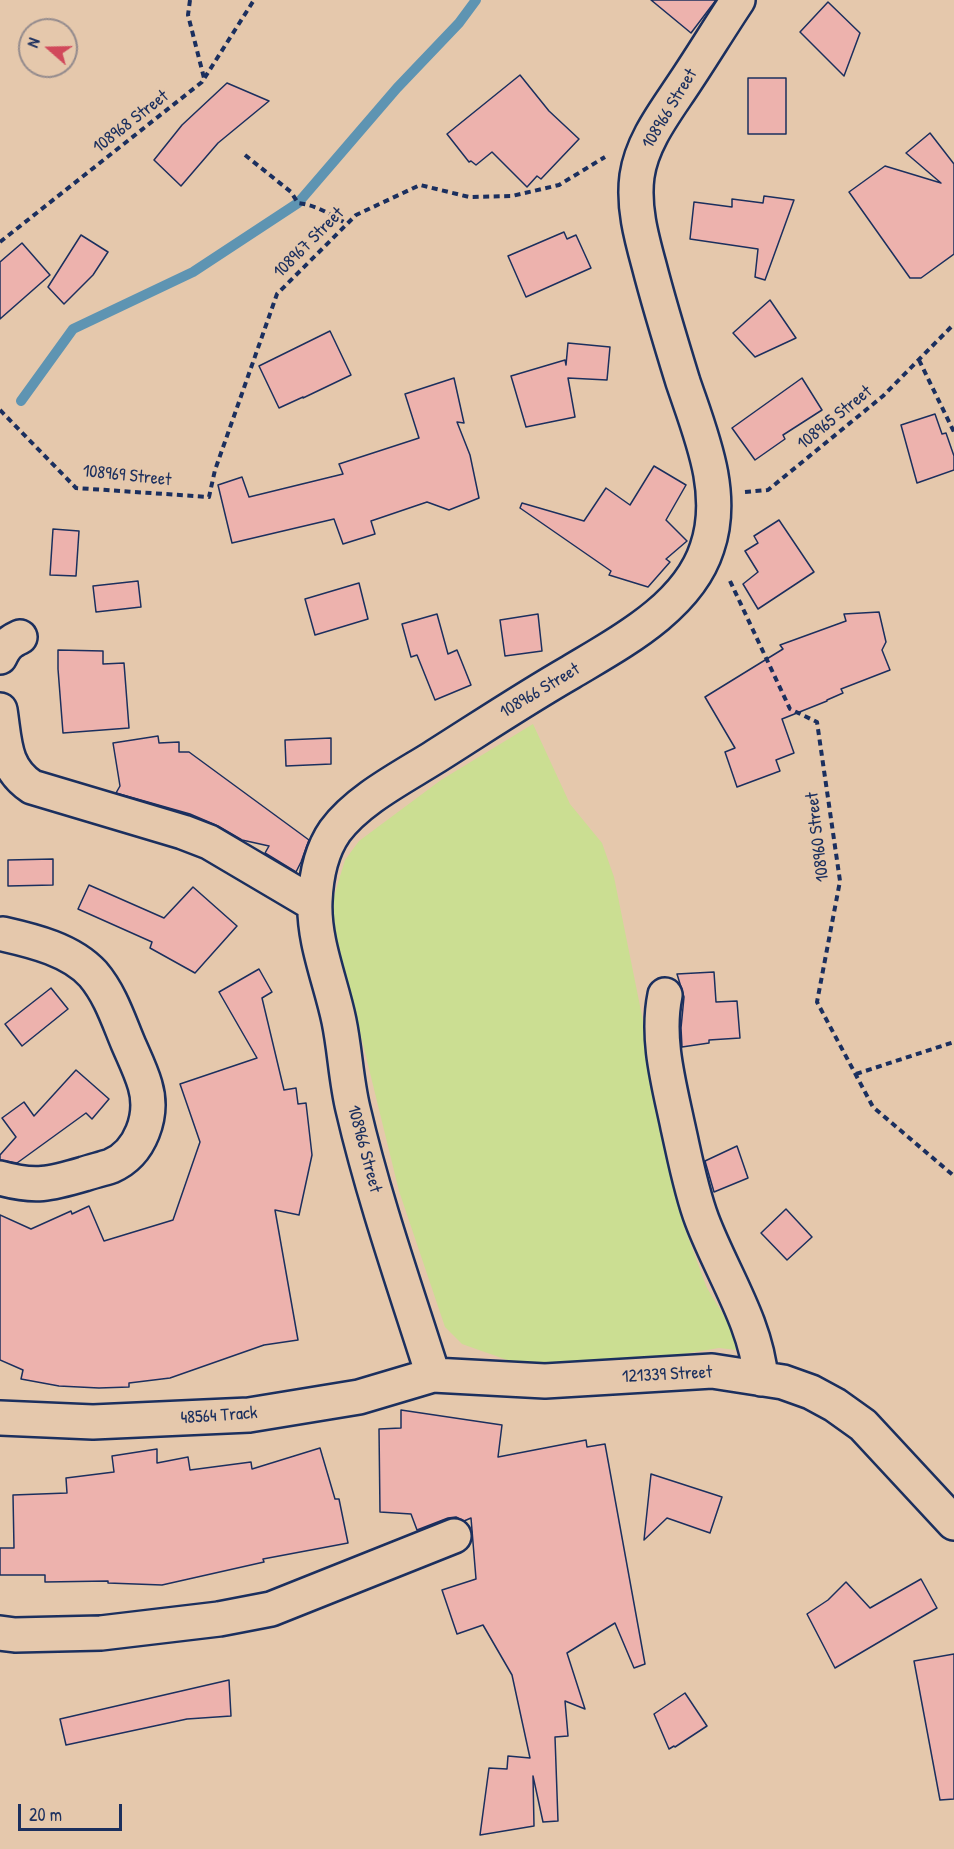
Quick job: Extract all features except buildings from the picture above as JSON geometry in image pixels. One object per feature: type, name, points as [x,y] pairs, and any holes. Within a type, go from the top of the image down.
[{"type":"street","name":"108966 Street","points":[[433,1375],[366,1160],[351,1104],[339,1021],[319,939],[314,904],[319,869],[334,832],[348,816],[393,783],[523,700],[639,631],[663,610],[691,580],[707,552],[714,522],[714,495],[702,435],[666,326],[640,232],[636,206],[637,177],[643,154],[657,125],[738,0]]},
{"type":"street","points":[[0,710],[6,752],[20,779],[32,787],[183,832],[209,842],[314,904]]},
{"type":"street","points":[[0,1178],[33,1185],[52,1184],[112,1165],[129,1153],[142,1134],[148,1118],[149,1104],[145,1085],[109,997],[93,974],[76,960],[54,949],[3,934]]},
{"type":"street","points":[[664,995],[661,1013],[662,1035],[685,1161],[701,1219],[751,1331],[759,1355],[761,1379]]},
{"type":"street","name":"121339 Street","points":[[433,1375],[545,1381],[712,1371],[783,1382],[811,1392],[862,1425],[954,1523]]},
{"type":"street","name":"48564 Track","points":[[0,1418],[93,1422],[249,1415],[359,1397],[433,1375]]},
{"type":"street","points":[[0,1633],[15,1635],[100,1633],[219,1619],[271,1609],[454,1536]]},
{"type":"path","points":[[190,0],[188,15],[204,78]]},
{"type":"path","name":"108968 Street","points":[[0,242],[202,82],[254,0]]},
{"type":"path","points":[[245,155],[291,192],[298,202],[307,204],[347,224]]},
{"type":"path","name":"108967 Street","points":[[209,497],[215,470],[277,294],[356,215],[420,185],[469,197],[512,196],[559,185],[608,155]]},
{"type":"path","name":"108965 Street","points":[[714,495],[768,490],[883,396],[954,324]]},
{"type":"path","points":[[919,360],[954,432]]},
{"type":"path","name":"108969 Street","points":[[0,410],[76,488],[209,497]]},
{"type":"path","name":"108960 Street","points":[[707,552],[733,585],[790,709],[817,722],[840,881],[817,1002],[873,1107],[954,1176]]},
{"type":"path","points":[[856,1074],[954,1042]]},
{"type":"green space","points":[[533,724],[570,804],[602,843],[614,877],[685,1229],[707,1288],[746,1351],[719,1348],[618,1365],[510,1361],[462,1344],[445,1327],[399,1191],[333,922],[334,896],[345,860],[359,841],[441,780]]},
{"type":"waterway","points":[[21,401],[73,329],[193,272],[298,203],[397,88],[459,23],[476,0]]}]
